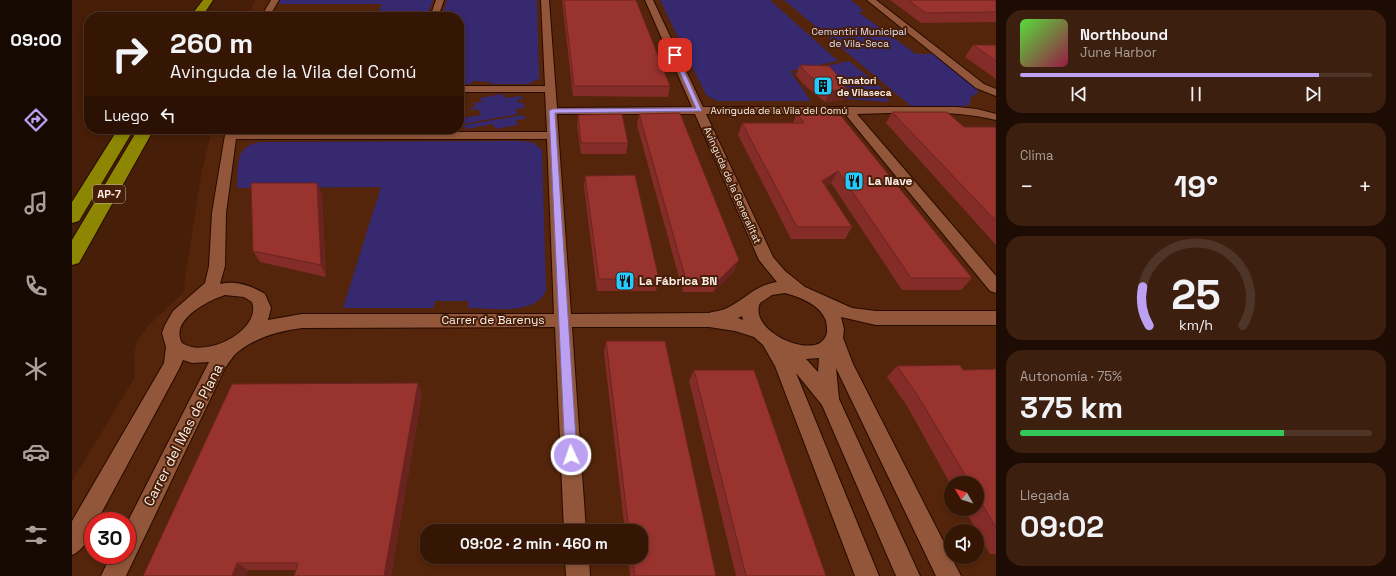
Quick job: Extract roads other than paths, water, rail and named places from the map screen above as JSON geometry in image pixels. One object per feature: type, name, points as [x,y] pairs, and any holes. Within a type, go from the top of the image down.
[{"type":"highway","points":[[204,12],[213,6]]},
{"type":"highway","name":"AP-7","points":[[72,217],[123,134]]},
{"type":"highway","name":"AP-7","points":[[72,258],[143,134]]},
{"type":"street","points":[[268,12],[275,0]]},
{"type":"street","points":[[436,12],[440,0]]},
{"type":"street","points":[[545,0],[575,524]]},
{"type":"street","name":"Avinguda de la Generalitat","points":[[649,0],[767,260],[778,276],[806,294]]},
{"type":"street","points":[[871,0],[980,86],[996,95]]},
{"type":"street","points":[[980,86],[983,93],[979,100],[980,108],[996,117]]},
{"type":"street","points":[[464,89],[550,89]]},
{"type":"street","name":"Avinguda de la Vila del Comú","points":[[957,110],[970,107],[979,100],[996,95]]},
{"type":"street","points":[[848,110],[996,287]]},
{"type":"street","name":"Avinguda de la Vila del Comú","points":[[552,111],[957,110],[977,112],[996,117]]},
{"type":"street","points":[[217,266],[226,282],[240,289],[251,292],[260,298],[263,307],[262,316],[257,327],[240,342],[206,356],[182,354],[175,348],[170,340],[171,329],[176,318],[212,286],[217,266],[219,213],[231,134]]},
{"type":"street","points":[[446,134],[553,135]]},
{"type":"street","points":[[767,260],[766,277],[752,300],[750,306],[750,316],[756,326],[803,368],[829,399],[908,576]]},
{"type":"street","points":[[752,300],[760,291],[785,287],[806,294],[842,312],[876,318]]},
{"type":"street","points":[[195,301],[225,289],[240,289]]},
{"type":"street","points":[[806,294],[832,314],[836,325],[826,369],[829,399]]},
{"type":"street","name":"Carrer de Barenys","points":[[709,320],[732,314],[752,300]]},
{"type":"street","name":"Carrer de Barenys","points":[[263,307],[277,316],[302,321]]},
{"type":"street","points":[[769,338],[795,351],[810,352],[823,349],[853,322],[876,318],[996,318]]},
{"type":"street","name":"Carrer de Barenys","points":[[240,342],[271,326],[302,321],[563,319],[709,320],[735,324],[769,338]]},
{"type":"street","points":[[769,338],[783,363],[867,576]]},
{"type":"street","points":[[834,339],[844,365],[949,576]]},
{"type":"street","name":"Carrer del Mas de Plana","points":[[136,530],[218,363],[240,342]]},
{"type":"street","points":[[72,543],[173,364],[175,348]]},
{"type":"street","points":[[113,576],[119,564]]},
{"type":"street","points":[[577,564],[578,576]]},
{"type":"place","name":"Tanatori de Vilaseca","points":[[823,86]]},
{"type":"place","name":"La Nave","points":[[854,181]]},
{"type":"place","name":"La Fábrica BN","points":[[625,281]]},
{"type":"park label","name":"Cementiri Municipal de Vila-Seca","points":[[859,36]]}]
